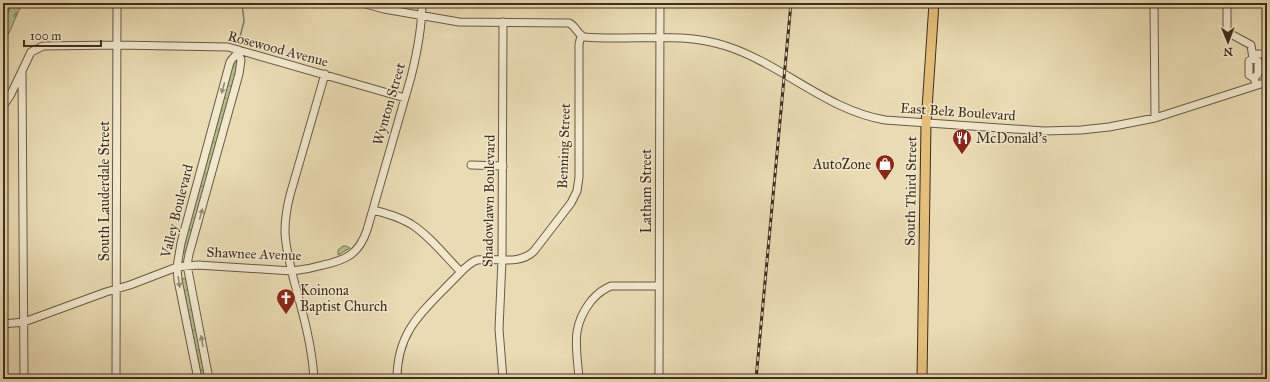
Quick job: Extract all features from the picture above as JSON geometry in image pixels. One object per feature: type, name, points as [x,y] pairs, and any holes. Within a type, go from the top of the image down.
[{"type":"main road","name":"South Third Street","points":[[922,379],[926,124],[934,3]]},
{"type":"street","name":"South Lauderdale Street","points":[[116,379],[117,3]]},
{"type":"street","points":[[362,3],[384,9],[463,22],[569,23],[574,26],[581,36]]},
{"type":"street","name":"Wynton Street","points":[[373,210],[414,64],[422,16],[422,3]]},
{"type":"street","name":"Latham Street","points":[[658,379],[660,3]]},
{"type":"street","points":[[1154,3],[1155,118]]},
{"type":"street","points":[[1227,3],[1227,32],[1251,45],[1253,56]]},
{"type":"street","name":"Shadowlawn Boulevard","points":[[503,22],[502,260],[499,329],[503,379]]},
{"type":"street","name":"East Belz Boulevard","points":[[581,36],[695,39],[725,46],[753,57],[828,99],[855,112],[871,118],[926,124],[1044,131],[1109,127],[1155,118],[1255,82],[1267,82]]},
{"type":"street","name":"Benning Street","points":[[397,379],[400,352],[410,329],[424,309],[461,272],[477,260],[517,260],[525,258],[532,253],[569,207],[577,191],[579,172],[579,44],[581,36]]},
{"type":"street","name":"Rosewood Avenue","points":[[3,106],[10,96],[31,52],[43,46],[216,46],[325,74],[405,98]]},
{"type":"street","name":"Valley Boulevard","points":[[209,379],[187,265],[240,69],[241,60],[238,51]]},
{"type":"street","name":"Valley Boulevard","points":[[198,379],[178,280],[177,267],[181,243],[230,62],[238,51]]},
{"type":"street","points":[[1255,82],[1249,75],[1249,61],[1253,56],[1267,54]]},
{"type":"street","points":[[22,71],[24,379]]},
{"type":"street","points":[[314,379],[312,353],[292,271],[286,241],[285,226],[288,205],[325,74]]},
{"type":"street","points":[[471,165],[503,166]]},
{"type":"street","points":[[373,210],[399,219],[415,228],[430,240],[461,272]]},
{"type":"street","name":"Shawnee Avenue","points":[[3,324],[24,322],[177,267],[187,265],[292,271],[303,270],[342,260],[353,254],[359,246],[365,235],[373,210]]},
{"type":"street","points":[[579,379],[577,330],[582,314],[594,298],[604,289],[611,286],[659,286]]},
{"type":"green space","points":[[3,3],[22,3],[3,43]]},
{"type":"green space","points":[[235,61],[238,65],[187,252],[185,253],[182,251],[232,64]]},
{"type":"green space","points":[[343,246],[350,248],[338,255],[338,250]]},
{"type":"green space","points":[[183,278],[186,279],[207,379],[200,379],[181,282]]},
{"type":"waterway","points":[[3,24],[12,3]]},
{"type":"waterway","points":[[240,37],[244,21],[242,3]]},
{"type":"railway","points":[[756,379],[791,3]]},
{"type":"place","name":"McDonald's","points":[[962,155]]},
{"type":"place","name":"AutoZone","points":[[885,181]]},
{"type":"place","name":"Koinona Baptist Church","points":[[286,315]]}]
